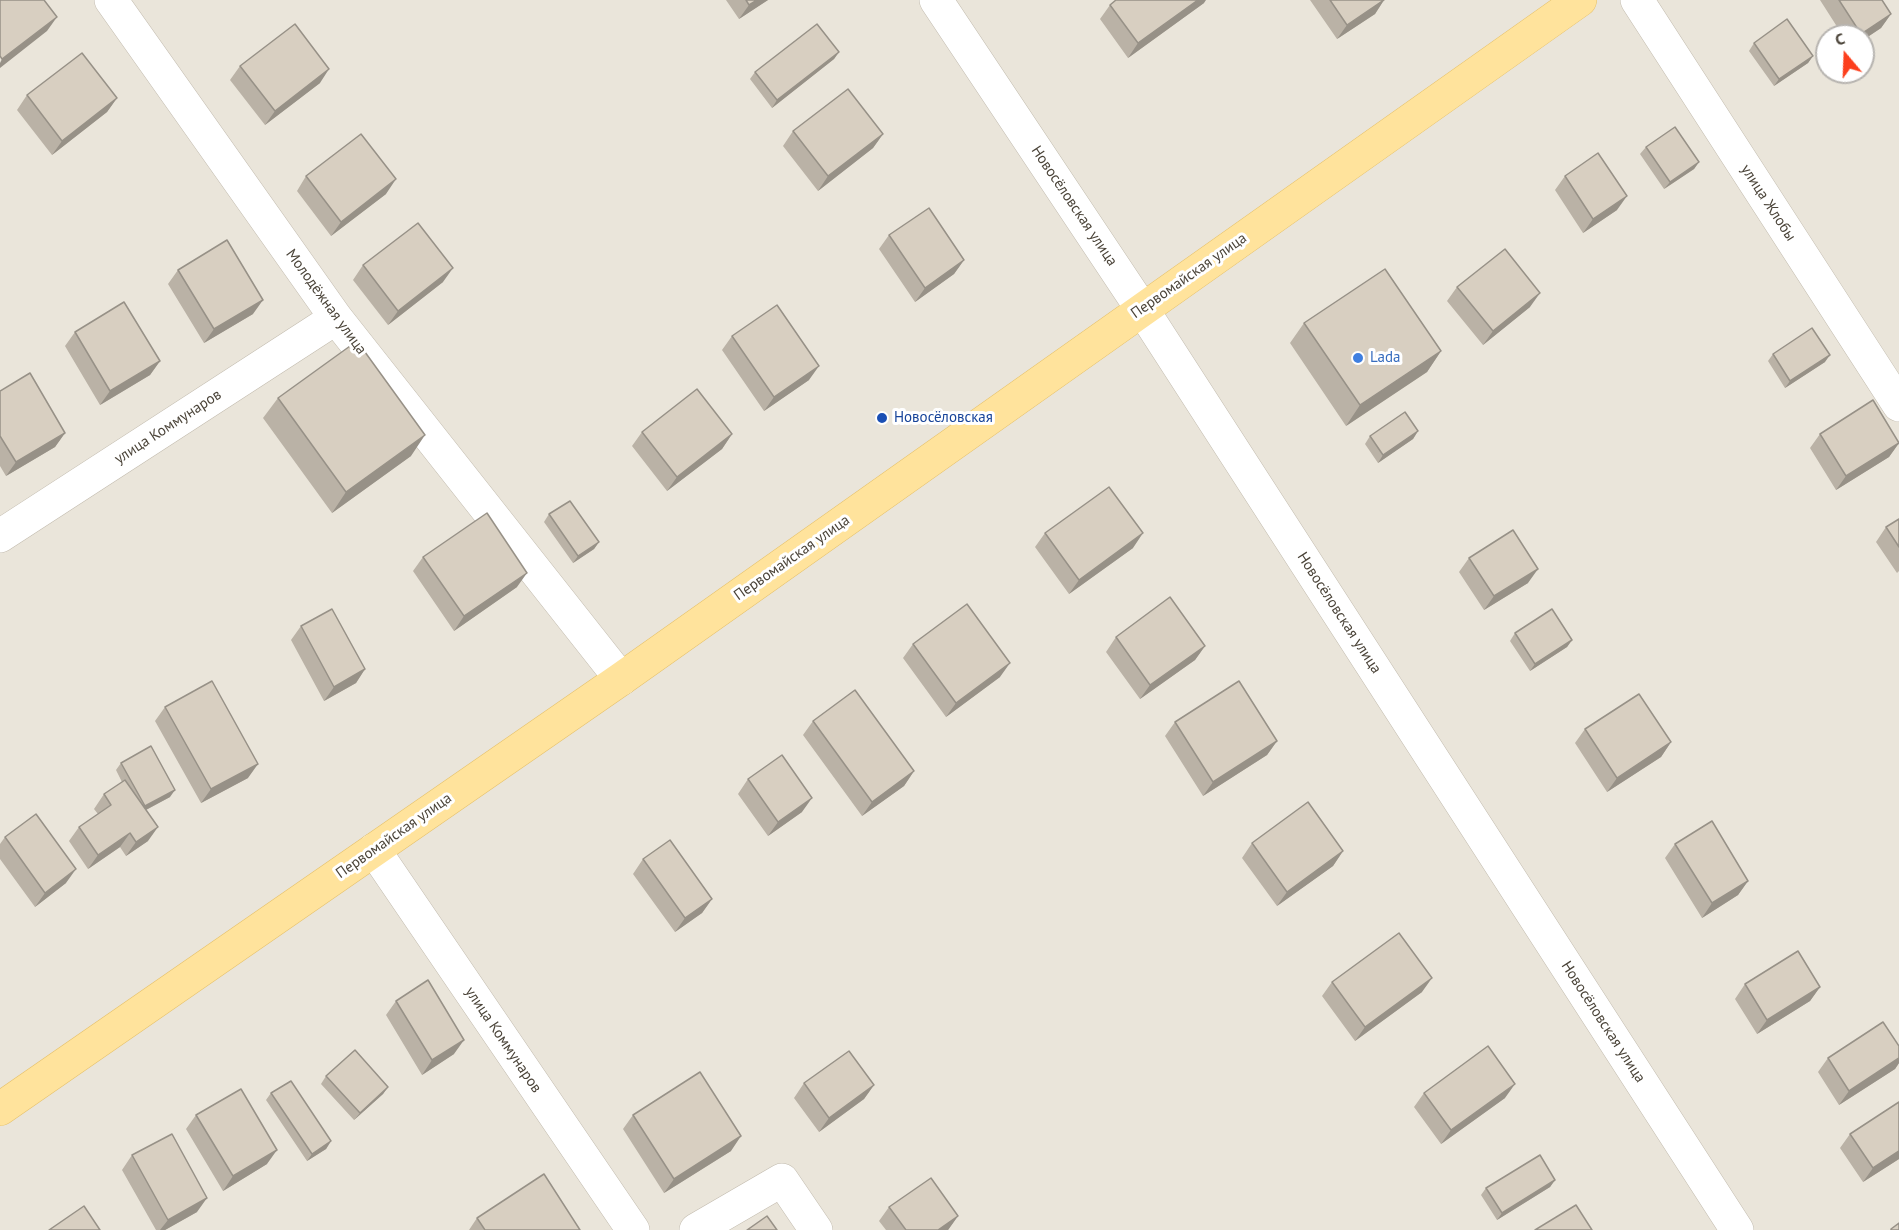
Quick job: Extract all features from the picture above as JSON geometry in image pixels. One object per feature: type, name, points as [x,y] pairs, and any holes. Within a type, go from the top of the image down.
[{"type":"main road","name":"Первомайская улица","points":[[0,1109],[621,679],[1581,0]]},
{"type":"street","name":"Молодёжная улица","points":[[111,0],[336,318],[621,679]]},
{"type":"street","name":"Новосёловская улица","points":[[936,0],[1142,309],[1737,1230]]},
{"type":"street","name":"улица Жлобы","points":[[1637,0],[1899,405]]},
{"type":"street","name":"улица Коммунаров","points":[[0,536],[336,318]]},
{"type":"street","name":"улица Коммунаров","points":[[374,850],[633,1230]]},
{"type":"street","points":[[696,1230],[782,1180],[816,1230]]},
{"type":"shaded area","points":[[0,0],[1899,0],[1899,1230],[0,1230]]},
{"type":"building","points":[[0,0],[44,0],[57,17],[2,59],[0,56]]},
{"type":"building","points":[[746,0],[757,0],[749,5]]},
{"type":"building","points":[[1116,0],[1198,0],[1138,43],[1110,5]]},
{"type":"building","points":[[1330,0],[1384,0],[1347,25]]},
{"type":"building","points":[[1839,0],[1882,0],[1891,14],[1875,25],[1855,24]]},
{"type":"building","points":[[1787,19],[1813,56],[1779,79],[1754,43]]},
{"type":"building","points":[[295,24],[329,69],[275,111],[240,66]]},
{"type":"building","points":[[817,24],[839,52],[777,100],[755,72]]},
{"type":"building","points":[[82,53],[117,98],[62,141],[27,95]]},
{"type":"building","points":[[848,89],[883,134],[828,176],[793,131]]},
{"type":"building","points":[[1675,127],[1699,162],[1670,182],[1646,147]]},
{"type":"building","points":[[361,134],[396,179],[341,222],[306,176]]},
{"type":"building","points":[[1598,153],[1627,196],[1593,219],[1565,176]]},
{"type":"building","points":[[929,208],[964,260],[925,288],[889,235]]},
{"type":"building","points":[[418,223],[453,268],[398,311],[363,265]]},
{"type":"building","points":[[227,240],[263,300],[214,329],[178,270]]},
{"type":"building","points":[[1505,249],[1540,293],[1493,331],[1457,287]]},
{"type":"building","name":"Lada","points":[[1385,269],[1441,351],[1360,405],[1304,323]]},
{"type":"building","points":[[124,302],[160,361],[110,391],[75,332]]},
{"type":"building","points":[[777,305],[819,366],[774,397],[732,336]]},
{"type":"building","points":[[1812,328],[1830,355],[1790,381],[1773,354]]},
{"type":"building","points":[[357,341],[425,435],[346,492],[278,398]]},
{"type":"building","points":[[30,373],[65,433],[16,462],[0,436],[0,391]]},
{"type":"building","points":[[697,389],[732,434],[677,477],[642,432]]},
{"type":"building","points":[[1873,400],[1899,443],[1846,476],[1820,434]]},
{"type":"building","points":[[1405,412],[1418,431],[1383,455],[1370,436]]},
{"type":"building","points":[[1109,487],[1143,533],[1079,580],[1045,533]]},
{"type":"building","points":[[570,501],[599,542],[578,556],[549,514]]},
{"type":"building","points":[[487,513],[527,573],[464,616],[423,557]]},
{"type":"building","points":[[1899,519],[1899,547],[1886,527]]},
{"type":"building","points":[[1513,530],[1538,569],[1494,596],[1469,558]]},
{"type":"building","points":[[1170,597],[1205,646],[1150,685],[1116,637]]},
{"type":"building","points":[[967,604],[1010,663],[956,703],[913,644]]},
{"type":"building","points":[[332,609],[365,669],[334,687],[301,626]]},
{"type":"building","points":[[1552,609],[1572,640],[1535,664],[1515,633]]},
{"type":"building","points":[[212,681],[258,764],[211,789],[165,707]]},
{"type":"building","points":[[1239,681],[1277,741],[1213,782],[1175,722]]},
{"type":"building","points":[[855,690],[914,771],[872,802],[813,721]]},
{"type":"building","points":[[1639,694],[1671,742],[1617,778],[1585,729]]},
{"type":"building","points":[[151,746],[175,790],[145,806],[121,763]]},
{"type":"building","points":[[782,755],[812,798],[778,822],[748,779]]},
{"type":"building","points":[[125,780],[158,827],[136,842],[130,833],[98,855],[79,827],[111,805],[104,794]]},
{"type":"building","points":[[1308,802],[1343,851],[1287,892],[1252,843]]},
{"type":"building","points":[[36,814],[76,869],[45,893],[5,837]]},
{"type":"building","points":[[1712,821],[1748,881],[1712,903],[1675,844]]},
{"type":"building","points":[[670,840],[712,899],[685,918],[643,859]]},
{"type":"building","points":[[1399,933],[1432,978],[1365,1027],[1332,982]]},
{"type":"building","points":[[1798,951],[1820,987],[1767,1020],[1745,984]]},
{"type":"building","points":[[428,980],[464,1040],[432,1060],[396,1001]]},
{"type":"building","points":[[1883,1022],[1899,1046],[1899,1058],[1849,1091],[1828,1058]]},
{"type":"building","points":[[1488,1046],[1515,1084],[1451,1130],[1424,1093]]},
{"type":"building","points":[[355,1050],[388,1087],[360,1113],[326,1076]]},
{"type":"building","points":[[849,1051],[874,1085],[829,1118],[804,1083]]},
{"type":"building","points":[[700,1072],[741,1136],[674,1179],[633,1115]]},
{"type":"building","points":[[291,1081],[331,1141],[312,1154],[271,1093]]},
{"type":"building","points":[[241,1089],[277,1150],[233,1176],[196,1115]]},
{"type":"building","points":[[1899,1102],[1899,1151],[1873,1168],[1850,1134]]},
{"type":"building","points":[[172,1134],[207,1198],[168,1220],[132,1155]]},
{"type":"building","points":[[1540,1155],[1555,1180],[1502,1213],[1486,1188]]},
{"type":"building","points":[[544,1174],[580,1230],[485,1230],[477,1218]]},
{"type":"building","points":[[931,1178],[958,1216],[938,1230],[906,1230],[889,1207]]},
{"type":"building","points":[[1576,1205],[1592,1230],[1535,1230]]},
{"type":"building","points":[[84,1206],[100,1230],[49,1230]]},
{"type":"building","points":[[767,1216],[777,1230],[747,1230]]},
{"type":"building","points":[[1899,1223],[1899,1230],[1891,1230],[1891,1229]]},
{"type":"place","name":"Lada","points":[[1358,358]]},
{"type":"place","name":"Новосёловская","points":[[882,418]]}]
